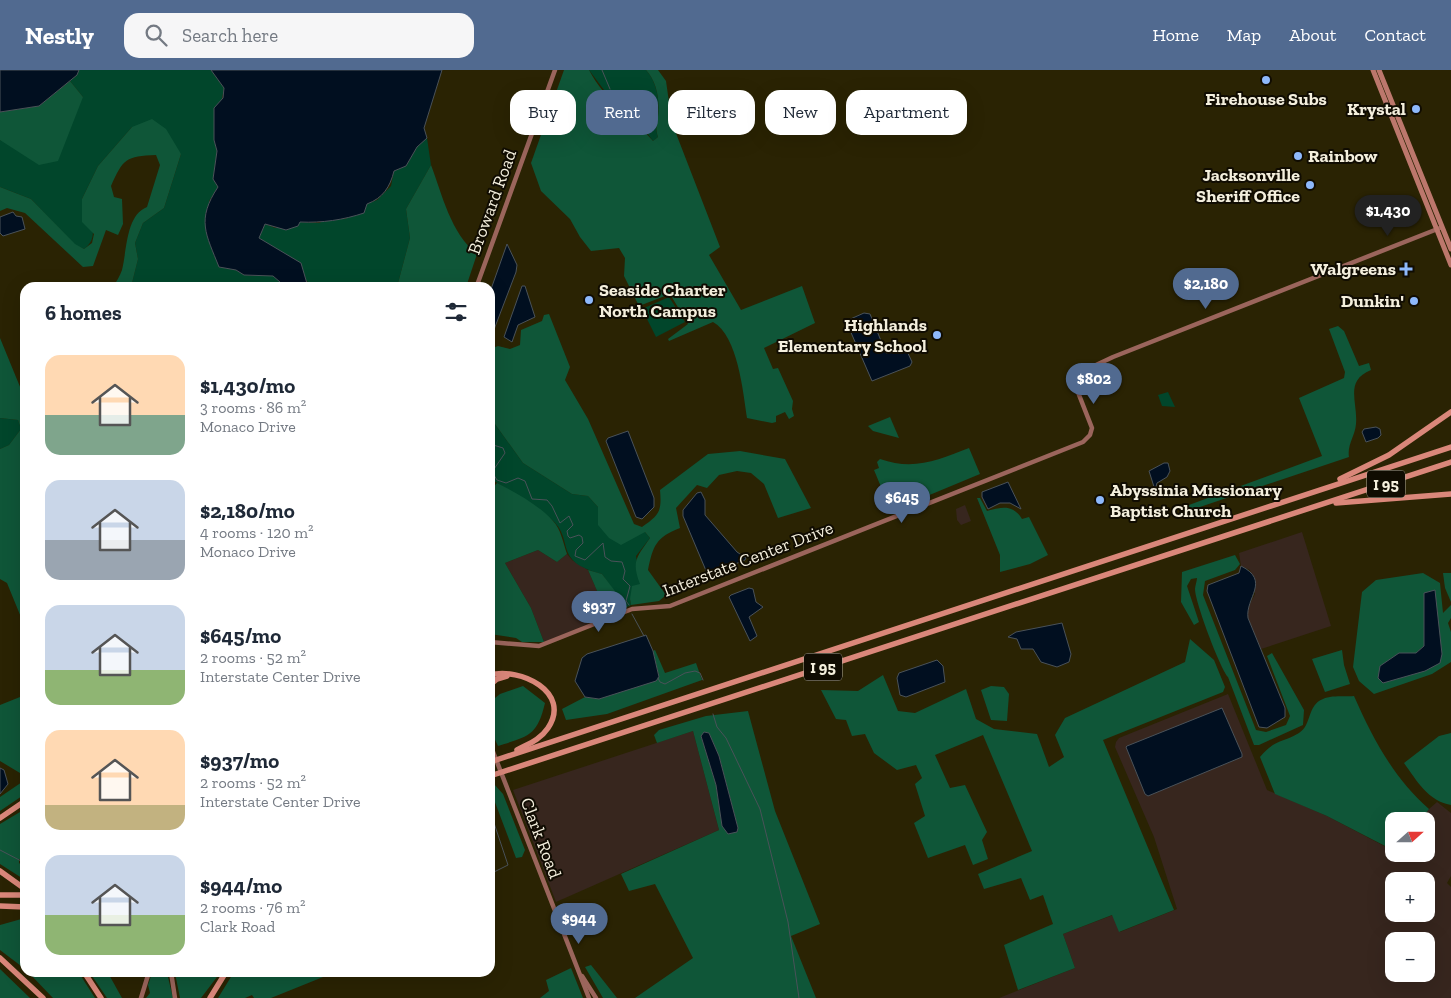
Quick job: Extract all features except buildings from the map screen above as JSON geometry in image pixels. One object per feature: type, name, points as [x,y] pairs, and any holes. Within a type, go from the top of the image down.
[{"type":"highway","points":[[1319,489],[1389,455],[1451,412]]},
{"type":"highway","name":"I 95","points":[[495,760],[1451,447]]},
{"type":"highway","name":"I 95","points":[[495,774],[1451,462]]},
{"type":"highway","points":[[1322,505],[1369,499],[1451,494]]},
{"type":"highway","points":[[495,674],[508,672],[521,675],[536,682],[547,692],[553,708],[552,719],[541,736],[504,757]]},
{"type":"highway","points":[[495,682],[504,676],[521,675]]},
{"type":"highway","points":[[0,818],[20,804]]},
{"type":"highway","points":[[0,871],[20,885]]},
{"type":"highway","points":[[0,895],[20,895]]},
{"type":"highway","points":[[0,906],[20,907]]},
{"type":"highway","points":[[0,958],[20,977]]},
{"type":"highway","points":[[20,977],[43,998]]},
{"type":"highway","points":[[87,977],[101,998]]},
{"type":"highway","points":[[210,998],[223,977]]},
{"type":"main road","points":[[1372,70],[1439,228],[1451,249]]},
{"type":"main road","points":[[1379,70],[1439,228],[1451,265]]},
{"type":"street","name":"Broward Road","points":[[478,282],[555,70]]},
{"type":"street","name":"Interstate Center Drive","points":[[495,643],[539,646],[632,609],[670,606],[1083,442],[1090,435],[1091,423],[1072,377],[1113,357],[1439,228]]},
{"type":"street","name":"Clark Road","points":[[495,758],[589,998]]},
{"type":"street","points":[[576,966],[596,998]]},
{"type":"street","points":[[141,998],[147,977]]},
{"type":"street","points":[[172,977],[175,998]]},
{"type":"shaded area","points":[[965,505],[971,521],[961,525],[957,520],[956,509]]},
{"type":"shaded area","points":[[1302,532],[1331,626],[1261,649],[1248,618],[1247,610],[1255,594],[1250,570],[1241,566],[1239,553]]},
{"type":"shaded area","points":[[538,550],[557,562],[567,554],[572,560],[588,570],[608,616],[544,642],[531,608],[505,563]]},
{"type":"shaded area","points":[[1228,694],[1267,790],[1327,816],[1385,846],[1385,862],[1435,862],[1435,812],[1427,812],[1437,802],[1451,813],[1451,876],[1447,883],[1451,887],[1451,998],[999,998],[1075,968],[1063,934],[1113,915],[1120,932],[1177,909],[1154,837],[1115,747],[1119,738]]},
{"type":"shaded area","points":[[693,731],[719,830],[556,902],[513,790]]},
{"type":"green space","points":[[79,70],[211,70],[224,88],[214,140],[217,151],[213,179],[218,187],[209,201],[219,267],[236,270],[244,275],[273,276],[281,282],[132,282],[138,259],[135,243],[143,223],[164,208],[181,154],[132,127],[98,166],[82,199],[93,232],[89,244],[84,249],[75,245],[31,199],[0,187],[0,140],[4,141],[83,97],[70,81],[77,75]]},
{"type":"green space","points":[[564,70],[589,70],[602,90],[586,90],[586,135],[648,135],[653,141],[658,137],[658,90],[656,90],[653,80],[646,70],[658,70],[666,81],[668,135],[677,135],[720,247],[709,255],[741,310],[802,286],[815,323],[764,348],[773,369],[778,368],[793,401],[792,409],[794,416],[789,419],[785,412],[776,416],[776,422],[772,423],[747,418],[734,352],[721,329],[713,322],[669,341],[668,339],[688,324],[670,294],[639,306],[624,276],[625,258],[619,248],[591,251],[580,237],[570,219],[541,191],[531,163],[541,135],[576,135],[576,90],[557,90]]},
{"type":"green space","points":[[589,70],[646,70],[653,80],[656,90],[604,90]]},
{"type":"green space","points":[[70,81],[83,97],[58,161],[39,165],[0,140],[0,112],[39,106]]},
{"type":"green space","points":[[152,119],[166,129],[181,154],[164,208],[143,223],[135,243],[138,259],[132,282],[116,282],[122,270],[131,225],[140,211],[147,207],[160,165],[156,155],[132,158],[119,170],[111,186],[114,197],[122,199],[123,224],[118,235],[106,230],[93,266],[83,267],[25,213],[7,208],[0,211],[0,187],[31,199],[75,244],[84,249],[92,243],[94,234],[82,222],[82,199],[98,166],[132,127]]},
{"type":"green space","points":[[648,135],[658,135],[658,137],[653,141]]},
{"type":"green space","points":[[427,138],[431,165],[406,209],[410,238],[398,282],[308,282],[259,238],[265,224],[275,228],[300,222],[319,223],[329,219],[345,219],[367,204],[377,200],[391,186],[394,171],[406,166],[417,147]]},
{"type":"green space","points":[[431,165],[454,225],[460,236],[477,254],[468,282],[398,282],[410,238],[406,209]]},
{"type":"green space","points":[[669,297],[685,322],[656,337],[642,309]]},
{"type":"green space","points":[[549,314],[570,367],[565,380],[588,419],[634,524],[642,527],[656,516],[660,508],[660,490],[708,454],[740,451],[785,459],[811,508],[778,518],[764,484],[751,473],[737,471],[719,475],[707,488],[697,485],[676,508],[680,528],[661,539],[657,543],[652,555],[648,570],[666,595],[659,601],[631,605],[632,586],[640,584],[636,570],[637,560],[650,538],[645,532],[621,545],[609,538],[598,525],[598,507],[588,496],[572,494],[523,463],[495,424],[495,347],[510,349],[520,345],[521,330],[542,321],[544,315]]},
{"type":"green space","points":[[1338,326],[1344,331],[1359,366],[1369,363],[1371,370],[1358,380],[1355,386],[1356,424],[1349,448],[1349,457],[1185,512],[1178,509],[1322,456],[1299,398],[1344,378],[1345,372],[1329,329]]},
{"type":"green space","points":[[0,338],[20,387],[20,426],[18,420],[0,418]]},
{"type":"green space","points":[[1168,392],[1175,407],[1162,406],[1158,395]]},
{"type":"green space","points":[[890,417],[899,438],[873,431],[868,426]]},
{"type":"green space","points":[[0,418],[18,420],[20,430],[9,445],[0,449]]},
{"type":"green space","points":[[495,424],[523,463],[572,494],[588,496],[598,507],[645,532],[650,538],[636,556],[641,584],[630,599],[631,605],[627,607],[623,604],[602,574],[586,569],[576,563],[567,550],[558,527],[536,508],[495,481]]},
{"type":"green space","points":[[20,430],[20,615],[7,583],[0,579],[0,449],[9,445]]},
{"type":"green space","points":[[969,448],[980,474],[891,511],[874,470],[879,468],[877,462],[880,459],[904,464],[926,463]]},
{"type":"green space","points":[[497,483],[511,490],[541,510],[556,524],[562,536],[567,554],[557,562],[538,550],[505,563],[531,608],[544,642],[522,642],[516,638],[495,635],[495,485]]},
{"type":"green space","points":[[977,498],[980,498],[987,511],[1006,508],[1015,511],[1022,519],[1029,517],[1048,555],[1030,564],[1000,572],[1000,555]]},
{"type":"green space","points":[[1235,555],[1240,564],[1235,570],[1205,581],[1203,595],[1256,730],[1266,732],[1286,725],[1290,716],[1267,656],[1272,653],[1304,710],[1303,725],[1259,745],[1254,745],[1228,677],[1208,634],[1196,596],[1197,578],[1191,579],[1187,586],[1199,622],[1194,625],[1181,602],[1182,572]]},
{"type":"green space","points":[[588,570],[602,574],[627,607],[607,614]]},
{"type":"green space","points":[[1423,573],[1440,583],[1443,613],[1451,605],[1451,618],[1448,623],[1451,632],[1451,662],[1432,674],[1374,694],[1359,681],[1353,667],[1362,592],[1376,580]],"holes":[[[1424,593],[1442,654],[1399,653],[1416,653],[1424,646]]]},
{"type":"green space","points":[[1443,573],[1451,573],[1451,602],[1445,588]]},
{"type":"green space","points":[[1190,639],[1214,660],[1225,687],[1223,692],[1103,740],[1174,910],[1119,932],[1112,915],[1063,934],[1075,968],[1018,990],[1004,945],[1053,924],[1043,895],[1030,900],[1021,878],[984,889],[978,874],[1032,851],[983,735],[935,755],[950,788],[965,785],[987,832],[982,840],[988,859],[973,865],[965,845],[928,858],[914,823],[925,816],[915,784],[922,778],[916,765],[897,770],[874,753],[865,734],[852,736],[846,720],[836,719],[821,690],[858,691],[883,675],[898,711],[915,713],[966,689],[976,719],[994,729],[1037,734],[1049,767],[1064,757],[1055,735],[1065,718],[1185,662]]},
{"type":"green space","points":[[655,650],[665,673],[696,663],[702,680],[607,714],[566,720],[562,709],[585,697],[599,699],[659,676],[653,651]]},
{"type":"green space","points":[[1342,650],[1350,684],[1325,692],[1312,659]]},
{"type":"green space","points":[[523,686],[545,703],[538,723],[530,734],[498,746],[495,740],[495,698],[500,694]]},
{"type":"green space","points":[[991,686],[1004,687],[1009,694],[1007,721],[991,720],[981,690]]},
{"type":"green space","points":[[1354,696],[1394,771],[1429,809],[1427,812],[1385,812],[1385,846],[1327,816],[1275,794],[1260,757],[1274,744],[1299,733],[1306,725],[1314,706],[1323,699]]},
{"type":"green space","points":[[20,697],[20,773],[0,761],[0,705]]},
{"type":"green space","points":[[748,711],[775,811],[820,924],[791,936],[816,998],[635,998],[693,958],[655,884],[629,891],[621,874],[719,830],[693,731],[657,743],[654,735],[659,730],[706,716]],"holes":[[[709,733],[719,756],[738,828],[737,832],[722,826],[716,785],[701,736]]]},
{"type":"green space","points":[[1451,733],[1451,805],[1429,795],[1404,763],[1439,736]]},
{"type":"green space","points":[[20,783],[20,797],[0,811],[0,797]]},
{"type":"green space","points":[[495,785],[503,794],[525,850],[522,857],[516,858],[495,802]]},
{"type":"green space","points":[[20,812],[20,877],[0,864],[0,824]]},
{"type":"green space","points":[[20,919],[20,965],[0,950],[0,925]]},
{"type":"green space","points":[[591,965],[617,998],[603,998],[585,967]]},
{"type":"green space","points":[[571,968],[583,998],[540,998],[549,991],[546,980]]},
{"type":"green space","points":[[0,969],[30,998],[0,998]]},
{"type":"green space","points":[[33,977],[82,977],[95,998],[53,998]]},
{"type":"green space","points":[[93,977],[110,977],[122,998],[107,998]]},
{"type":"green space","points":[[151,977],[168,977],[173,998],[146,998],[150,993],[148,985]]},
{"type":"green space","points":[[176,977],[217,977],[201,998],[180,998]]},
{"type":"green space","points":[[231,977],[323,977],[271,998],[254,998],[252,995],[245,998],[218,998]]},
{"type":"water","points":[[0,70],[79,70],[77,75],[39,106],[0,112]]},
{"type":"water","points":[[211,70],[442,70],[424,128],[427,138],[417,147],[406,166],[394,171],[385,191],[373,202],[367,204],[364,213],[348,218],[300,222],[298,226],[286,230],[265,224],[259,238],[301,263],[307,282],[280,282],[273,276],[244,275],[236,270],[219,267],[207,236],[205,218],[211,199],[218,187],[213,179],[217,151],[214,140],[214,108],[223,98],[224,88]]},
{"type":"water","points":[[13,212],[16,216],[22,217],[25,229],[3,236],[0,233],[0,217]]},
{"type":"water","points":[[507,244],[517,265],[516,272],[495,327],[495,282]]},
{"type":"water","points":[[522,286],[525,286],[535,317],[518,325],[512,342],[504,337]]},
{"type":"water","points":[[864,313],[870,314],[886,353],[906,349],[912,362],[910,366],[872,381],[846,321]]},
{"type":"water","points":[[1376,427],[1380,429],[1381,435],[1366,442],[1362,432],[1364,429]]},
{"type":"water","points":[[628,431],[654,498],[654,507],[642,519],[636,517],[606,441],[608,438]]},
{"type":"water","points":[[1164,463],[1168,463],[1170,471],[1167,477],[1157,483],[1155,490],[1149,471]]},
{"type":"water","points":[[1008,482],[1021,509],[1010,503],[1000,503],[988,509],[982,497],[982,492]]},
{"type":"water","points":[[701,492],[705,500],[705,515],[737,552],[746,558],[710,574],[707,573],[683,516],[683,510],[697,493]]},
{"type":"water","points":[[1241,566],[1250,572],[1256,584],[1248,611],[1248,618],[1285,708],[1285,717],[1267,728],[1259,727],[1207,591],[1208,585],[1239,573]]},
{"type":"water","points":[[749,588],[753,589],[756,602],[763,607],[749,617],[757,636],[750,641],[729,597]]},
{"type":"water","points":[[1435,590],[1442,654],[1440,663],[1425,671],[1383,683],[1378,678],[1380,666],[1399,653],[1416,653],[1424,646],[1424,593]]},
{"type":"water","points":[[1062,623],[1071,654],[1069,662],[1057,667],[1041,662],[1033,649],[1021,649],[1017,639],[1008,637],[1016,632]]},
{"type":"water","points":[[646,635],[653,651],[659,677],[656,681],[599,699],[585,697],[575,681],[582,658],[587,654]]},
{"type":"water","points":[[937,660],[943,666],[945,682],[906,697],[900,695],[897,678],[899,673]]},
{"type":"water","points":[[1222,708],[1242,757],[1148,796],[1145,794],[1126,747]]},
{"type":"water","points":[[704,732],[709,733],[719,756],[738,828],[737,832],[728,834],[722,826],[716,785],[701,736]]},
{"type":"water","points":[[0,768],[4,770],[8,784],[0,794]]},
{"type":"waterway","points":[[602,70],[610,89]]},
{"type":"waterway","points":[[495,446],[503,448],[505,453],[495,468]]},
{"type":"waterway","points":[[495,477],[497,480],[506,483],[518,478],[525,481],[532,499],[547,500],[560,523],[569,516],[573,525],[567,531],[568,536],[570,538],[579,535],[582,537],[583,543],[576,550],[575,556],[585,560],[603,543],[605,557],[611,561],[622,562],[625,571],[623,579],[630,586],[626,601],[629,605]]},
{"type":"waterway","points":[[632,614],[644,636]]},
{"type":"waterway","points":[[658,678],[660,682],[665,684],[685,673],[695,671],[700,673],[703,680]]},
{"type":"waterway","points":[[713,714],[717,727],[726,738],[760,809],[788,922],[799,998]]},
{"type":"waterway","points":[[495,826],[508,865],[495,872]]},
{"type":"waterway","points":[[0,850],[20,860]]},
{"type":"place","name":"Firehouse Subs","points":[[1266,80]]},
{"type":"place","name":"Krystal","points":[[1416,109]]},
{"type":"place","name":"Rainbow","points":[[1298,156]]},
{"type":"place","name":"Jacksonville Sheriff Office","points":[[1310,185]]},
{"type":"place","name":"Walgreens","points":[[1406,269]]},
{"type":"place","name":"Seaside Charter North Campus","points":[[589,300]]},
{"type":"place","name":"Dunkin'","points":[[1414,301]]},
{"type":"place","name":"Highlands Elementary School","points":[[937,335]]},
{"type":"place","name":"Abyssinia Missionary Baptist Church","points":[[1100,500]]}]
